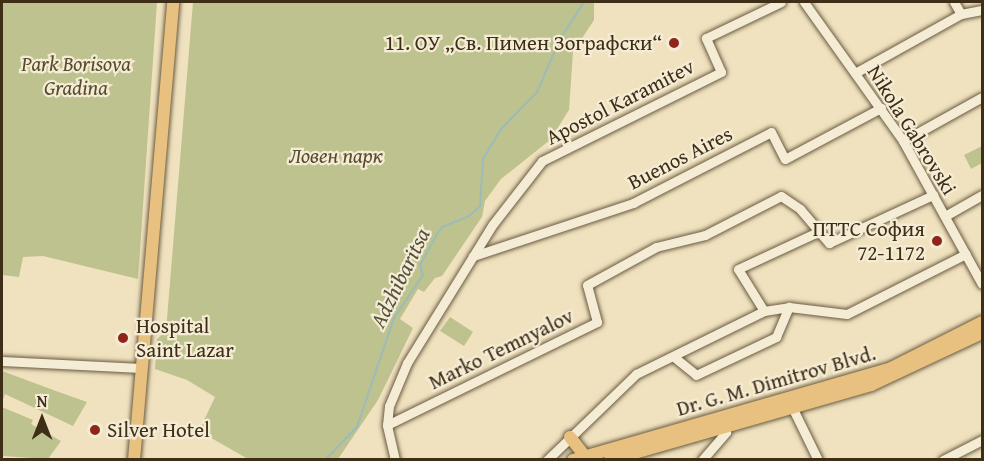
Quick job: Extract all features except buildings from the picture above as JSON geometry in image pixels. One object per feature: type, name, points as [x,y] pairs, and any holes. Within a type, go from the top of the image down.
[{"type":"main road","points":[[134,459],[173,2]]},
{"type":"main road","name":"Dr. G. M. Dimitrov Blvd.","points":[[579,458],[891,368],[982,322]]},
{"type":"main road","name":"Dr. G. M. Dimitrov Blvd.","points":[[611,459],[896,377],[982,333]]},
{"type":"main road","points":[[570,437],[579,458]]},
{"type":"street","name":"Apostol Karamitev","points":[[395,459],[387,426],[389,406],[407,363],[493,224],[542,161],[721,72],[706,38],[781,2]]},
{"type":"street","name":"Nikola Gabrovski","points":[[804,2],[903,141],[982,284]]},
{"type":"street","points":[[954,2],[961,14]]},
{"type":"street","points":[[855,73],[961,14],[982,10]]},
{"type":"street","points":[[903,141],[982,97]]},
{"type":"street","name":"Buenos Aires","points":[[473,256],[633,203],[771,132],[785,159],[881,108]]},
{"type":"street","points":[[764,311],[752,286],[743,280],[738,269],[820,231],[829,243],[933,195]]},
{"type":"street","points":[[945,216],[982,195]]},
{"type":"street","name":"Marko Temnyalov","points":[[387,426],[597,322],[587,285],[656,247],[705,235],[781,196],[800,209],[820,231]]},
{"type":"street","points":[[547,459],[636,374],[764,311],[789,307],[847,314],[966,254]]},
{"type":"street","points":[[674,357],[696,375],[776,337],[789,307]]},
{"type":"street","points":[[2,361],[141,368]]},
{"type":"street","points":[[792,408],[818,459]]},
{"type":"street","points":[[702,459],[726,432],[724,427]]},
{"type":"street","points":[[943,459],[982,440]]},
{"type":"green space","name":"Park Borisova Gradina","points":[[2,2],[157,2],[138,279],[43,256],[23,257],[19,277],[2,275]]},
{"type":"green space","name":"Ловен парк","points":[[193,2],[594,2],[594,20],[573,52],[569,110],[550,140],[501,179],[485,201],[482,217],[442,276],[435,278],[424,292],[418,289],[400,319],[413,328],[378,400],[338,459],[248,459],[199,431],[215,397],[187,380],[155,369],[157,339],[166,331]]},
{"type":"green space","points":[[982,146],[982,163],[971,169],[964,155]]},
{"type":"green space","points":[[450,317],[473,332],[464,346],[440,331]]},
{"type":"green space","points":[[2,371],[87,402],[73,426],[5,394],[2,402]]},
{"type":"green space","points":[[2,407],[33,420],[31,424],[61,441],[48,459],[2,456]]},
{"type":"waterway","name":"Adzhibaritsa","points":[[325,460],[357,427],[394,318],[423,275],[420,265],[436,236],[442,227],[469,216],[480,206],[483,159],[501,129],[537,92],[560,39],[584,2]]},
{"type":"place","name":"11. ОУ „Св. Пимен Зографски“","points":[[674,43]]},
{"type":"place","name":"ПТТС София 72-1172","points":[[937,241]]},
{"type":"place","name":"Hospital Saint Lazar","points":[[123,338]]},
{"type":"place","name":"Silver Hotel","points":[[95,430]]}]
